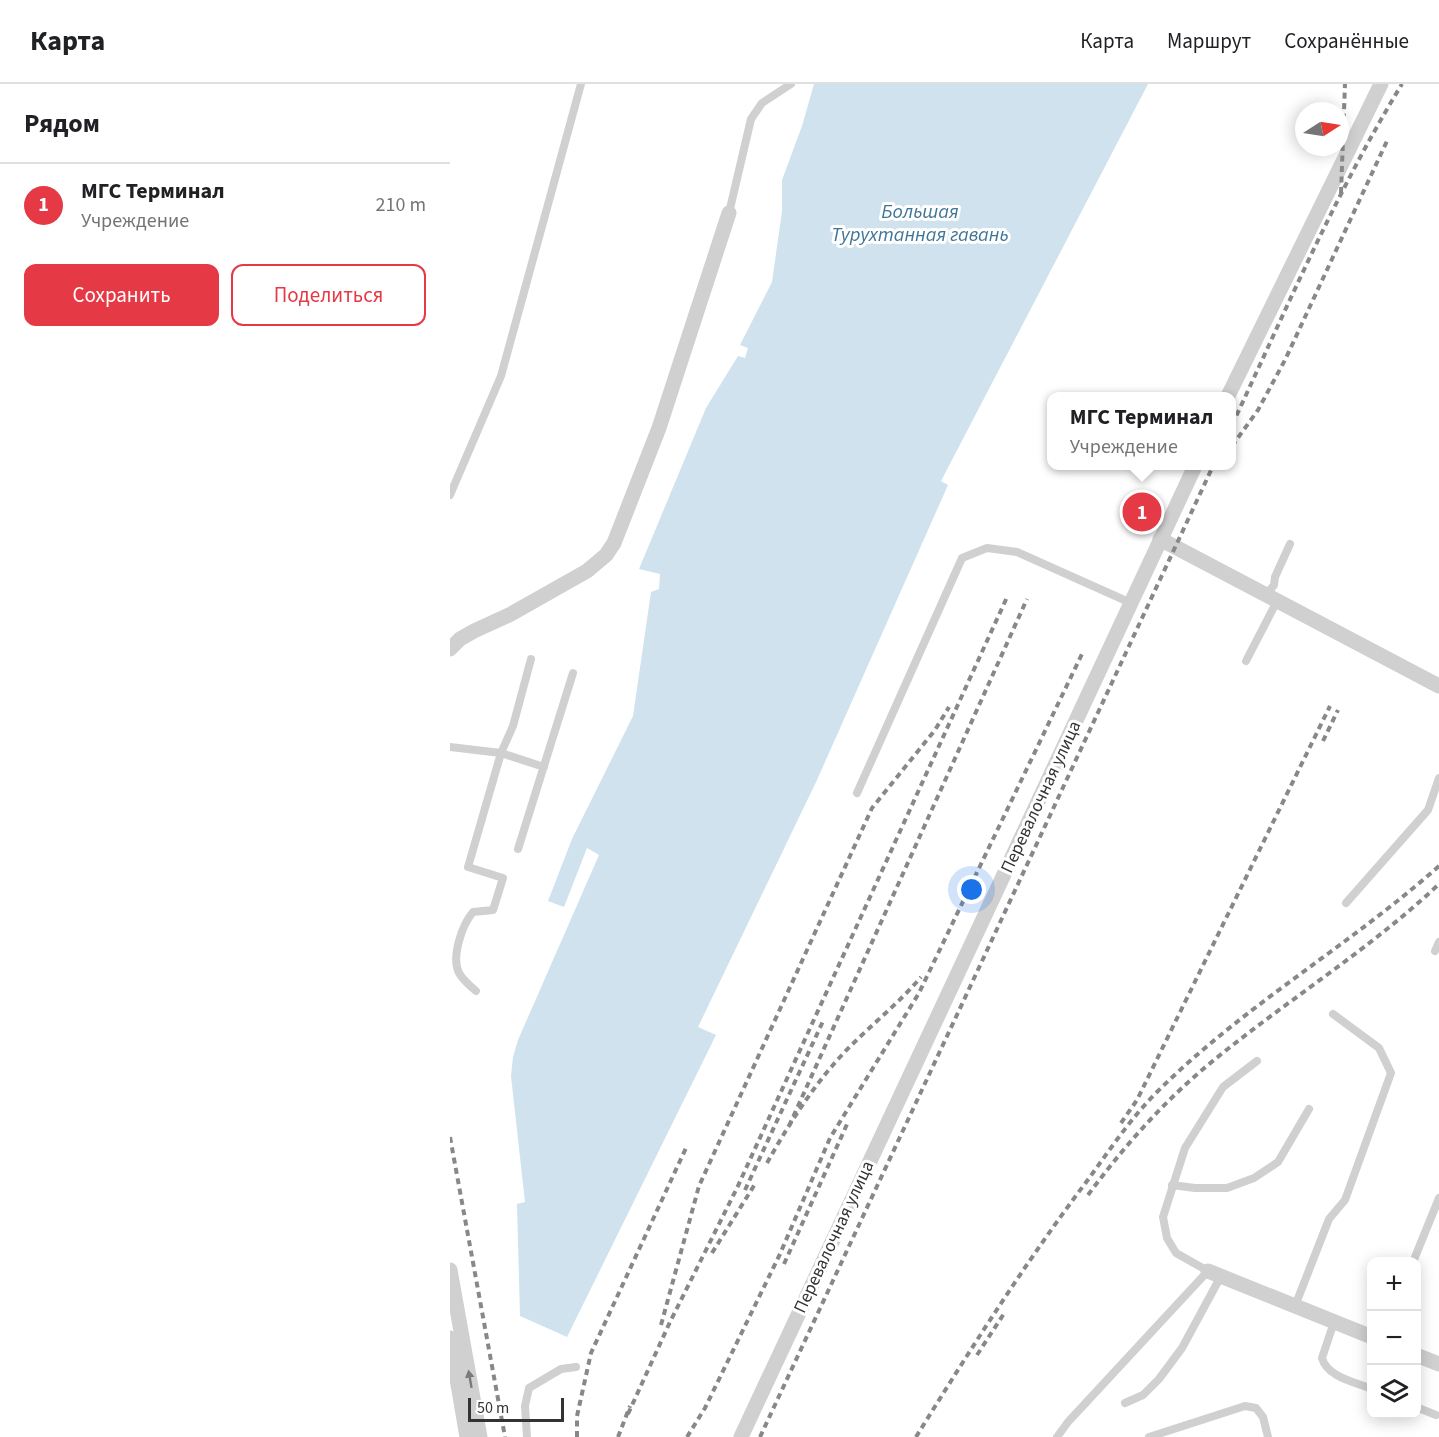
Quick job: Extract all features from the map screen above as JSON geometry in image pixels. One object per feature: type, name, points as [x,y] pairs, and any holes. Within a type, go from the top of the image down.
[{"type":"street","points":[[1230,392],[1381,84]]},
{"type":"street","points":[[450,649],[460,639],[474,631],[511,614],[587,571],[606,555],[614,543],[659,428],[729,213]]},
{"type":"street","name":"Перевалочная улица","points":[[741,1437],[1193,470]]},
{"type":"street","points":[[1160,539],[1439,686]]},
{"type":"street","points":[[450,1270],[480,1437]]},
{"type":"street","points":[[1215,1274],[1367,1334]]},
{"type":"street","points":[[450,1338],[467,1437]]},
{"type":"street","points":[[1421,1357],[1439,1364]]},
{"type":"lane","points":[[450,495],[501,376],[581,84]]},
{"type":"lane","points":[[729,213],[751,119],[762,103],[791,84]]},
{"type":"lane","points":[[1246,661],[1272,598],[1275,577],[1290,544]]},
{"type":"lane","points":[[857,793],[962,558],[987,548],[1017,552],[1132,604]]},
{"type":"lane","points":[[476,991],[460,975],[456,954],[468,919],[473,912],[493,910],[503,878],[468,867],[501,753],[513,726],[531,659]]},
{"type":"lane","points":[[518,849],[573,673]]},
{"type":"lane","points":[[450,747],[501,753],[543,767]]},
{"type":"lane","points":[[1346,903],[1428,810],[1439,778]]},
{"type":"lane","points":[[1435,951],[1439,942]]},
{"type":"lane","points":[[1295,1306],[1329,1219],[1345,1200],[1391,1073],[1379,1048],[1332,1014]]},
{"type":"lane","points":[[1215,1274],[1176,1253],[1167,1238],[1163,1216],[1185,1148],[1223,1087],[1257,1061]]},
{"type":"lane","points":[[1172,1185],[1227,1188],[1254,1178],[1278,1162],[1309,1108]]},
{"type":"lane","points":[[1415,1257],[1439,1198]]},
{"type":"lane","points":[[1125,1403],[1143,1395],[1159,1379],[1182,1348],[1215,1274]]},
{"type":"lane","points":[[1058,1437],[1068,1422],[1215,1274]]},
{"type":"lane","points":[[1334,1322],[1322,1358],[1323,1364],[1328,1371],[1367,1387]]},
{"type":"lane","points":[[527,1437],[525,1406],[529,1388],[561,1368],[576,1367]]},
{"type":"lane","points":[[1149,1437],[1245,1406],[1256,1408],[1263,1417],[1268,1437]]},
{"type":"lane","points":[[1421,1409],[1436,1415]]},
{"type":"water","name":"Большая Турухтанная гавань","points":[[814,84],[1148,84],[941,481],[948,485],[817,780],[698,1027],[716,1035],[567,1337],[520,1316],[517,1204],[525,1202],[511,1076],[513,1057],[518,1040],[599,855],[587,848],[564,907],[548,901],[572,839],[633,716],[651,592],[659,589],[660,574],[639,569],[706,408],[738,356],[745,358],[748,348],[740,345],[772,282],[782,211],[782,180],[802,126]]},
{"type":"railway","points":[[1341,193],[1345,84]]},
{"type":"railway","points":[[1236,416],[1333,209],[1402,84]]},
{"type":"railway","points":[[1236,440],[1258,410],[1285,360],[1387,141]]},
{"type":"railway","points":[[760,1437],[1211,470]]},
{"type":"railway","points":[[628,1414],[670,1322],[737,1188],[1008,595]]},
{"type":"railway","points":[[789,1126],[1027,599]]},
{"type":"railway","points":[[687,1437],[705,1408],[780,1254],[830,1138],[919,993],[1082,654]]},
{"type":"railway","points":[[1121,1123],[1137,1100],[1330,706]]},
{"type":"railway","points":[[661,1325],[699,1186],[872,808],[935,730],[949,707]]},
{"type":"railway","points":[[1323,741],[1338,710]]},
{"type":"railway","points":[[916,1437],[977,1339],[1042,1243],[1120,1135],[1147,1102],[1224,1032],[1369,923],[1439,866]]},
{"type":"railway","points":[[1088,1195],[1142,1129],[1202,1070],[1382,933],[1439,884]]},
{"type":"railway","points":[[767,1163],[798,1112],[843,1053],[900,1000],[921,977]]},
{"type":"railway","points":[[745,1190],[824,1019]]},
{"type":"railway","points":[[784,1264],[848,1122]]},
{"type":"railway","points":[[450,1137],[505,1437]]},
{"type":"railway","points":[[577,1437],[577,1416],[591,1353],[686,1148]]},
{"type":"railway","points":[[712,1253],[755,1184]]},
{"type":"railway","points":[[977,1355],[1005,1312]]},
{"type":"railway","points":[[618,1437],[630,1406]]},
{"type":"place","name":"МГС Терминал","points":[[1142,512]]}]
